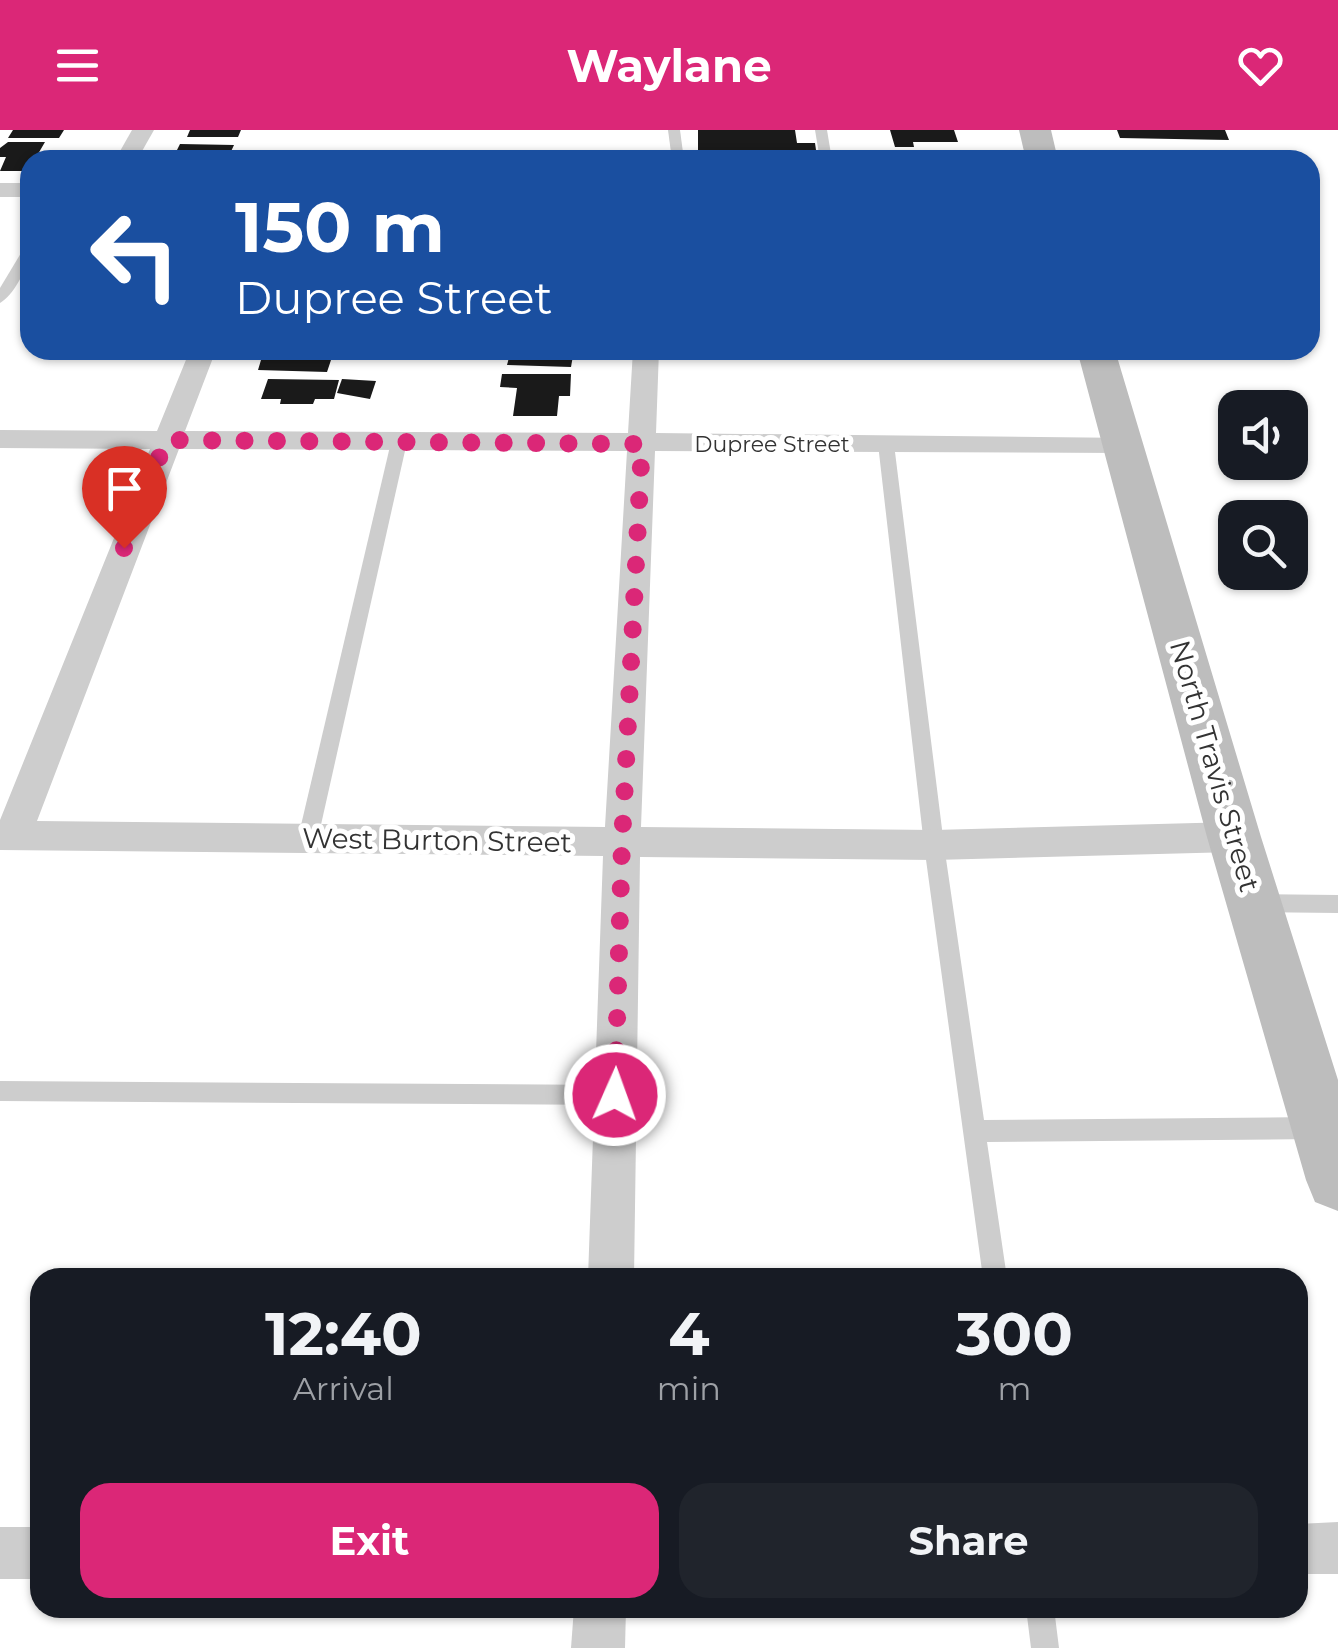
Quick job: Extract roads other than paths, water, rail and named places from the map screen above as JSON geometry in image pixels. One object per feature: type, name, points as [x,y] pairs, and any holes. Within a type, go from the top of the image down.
[{"type":"main road","name":"North Travis Street","points":[[1099,360],[1234,837],[1338,1180]]},
{"type":"street","points":[[6,835],[199,360]]},
{"type":"street","points":[[610,1268],[622,842],[646,360]]},
{"type":"street","name":"Dupree Street","points":[[0,438],[1123,444]]},
{"type":"street","name":"West Burton Street","points":[[6,835],[934,845],[1234,837]]},
{"type":"street","points":[[1308,1549],[1338,1548]]},
{"type":"street","points":[[0,1553],[30,1553]]},
{"type":"street","points":[[598,1648],[600,1618]]},
{"type":"lane","points":[[0,299],[20,265]]},
{"type":"lane","points":[[308,838],[399,442]]},
{"type":"lane","points":[[886,444],[934,845],[994,1268]]},
{"type":"lane","points":[[1255,903],[1338,904]]},
{"type":"lane","points":[[0,1092],[615,1095]]},
{"type":"lane","points":[[974,1131],[1322,1128]]},
{"type":"lane","points":[[1041,1618],[1045,1648]]}]
